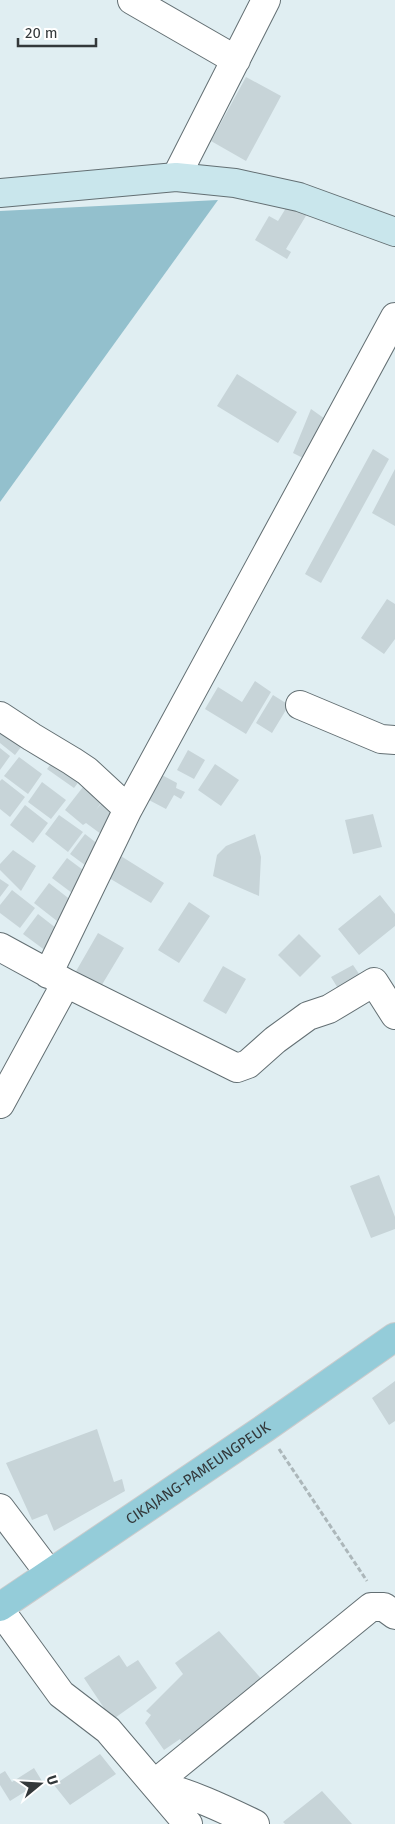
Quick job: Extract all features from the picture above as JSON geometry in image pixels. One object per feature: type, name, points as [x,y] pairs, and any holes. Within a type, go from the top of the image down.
[{"type":"main road","name":"CIKAJANG-PAMEUNGPEUK","points":[[0,1608],[49,1572],[264,1428],[395,1337]]},
{"type":"street","points":[[132,0],[236,60]]},
{"type":"street","points":[[176,178],[266,0]]},
{"type":"street","points":[[0,193],[176,178],[234,183],[299,198],[395,232]]},
{"type":"street","points":[[0,1104],[57,978],[128,809],[395,316]]},
{"type":"street","points":[[300,705],[381,739],[395,740]]},
{"type":"street","points":[[0,716],[72,760],[128,809]]},
{"type":"street","points":[[0,947],[57,978],[238,1068],[248,1064],[275,1040],[308,1016],[328,1009],[374,982],[395,1015]]},
{"type":"street","points":[[0,1508],[49,1572]]},
{"type":"street","points":[[0,1608],[61,1694],[108,1730],[188,1824]]},
{"type":"street","points":[[154,1784],[383,1611]]},
{"type":"street","points":[[154,1784],[203,1799],[255,1824]]},
{"type":"path","points":[[264,1428],[369,1584],[383,1611]]},
{"type":"shaded area","points":[[218,200],[0,502],[0,211]]},
{"type":"building","points":[[246,77],[281,96],[246,161],[211,141]]},
{"type":"building","points":[[289,203],[307,214],[286,249],[291,252],[287,259],[255,240],[269,216],[278,221]]},
{"type":"building","points":[[237,374],[297,412],[278,443],[217,406]]},
{"type":"building","points":[[311,409],[335,426],[311,462],[293,453]]},
{"type":"building","points":[[373,449],[389,459],[321,583],[305,574]]},
{"type":"building","points":[[395,469],[395,526],[372,513]]},
{"type":"building","points":[[387,599],[395,604],[395,639],[384,654],[361,638]]},
{"type":"building","points":[[255,681],[271,692],[246,734],[205,709],[218,687],[242,702]]},
{"type":"building","points":[[273,695],[289,705],[272,733],[256,723]]},
{"type":"building","points":[[0,725],[30,735],[15,755],[0,743]]},
{"type":"building","points":[[0,748],[10,756],[0,770]]},
{"type":"building","points":[[188,750],[205,760],[194,779],[177,770]]},
{"type":"building","points":[[59,753],[86,772],[74,788],[47,769]]},
{"type":"building","points":[[19,757],[42,774],[28,794],[4,776]]},
{"type":"building","points":[[215,764],[239,780],[221,806],[198,790]]},
{"type":"building","points":[[160,774],[177,783],[176,788],[185,792],[181,799],[174,795],[166,809],[147,799]]},
{"type":"building","points":[[90,778],[108,793],[96,810],[108,795],[126,809],[105,837],[86,823],[83,825],[65,810]]},
{"type":"building","points":[[2,779],[25,797],[10,817],[0,809],[0,781]]},
{"type":"building","points":[[42,782],[66,800],[51,819],[28,802]]},
{"type":"building","points":[[25,805],[48,823],[33,843],[10,825]]},
{"type":"building","points":[[373,814],[382,847],[353,854],[345,820]]},
{"type":"building","points":[[59,815],[83,832],[68,852],[45,834]]},
{"type":"building","points":[[85,834],[108,852],[93,871],[70,854]]},
{"type":"building","points":[[255,834],[261,857],[259,896],[213,876],[217,855],[226,846]]},
{"type":"building","points":[[13,850],[36,866],[21,891],[0,870],[0,864]]},
{"type":"building","points":[[116,853],[164,883],[151,903],[104,875]]},
{"type":"building","points":[[67,858],[91,876],[76,896],[52,878]]},
{"type":"building","points":[[0,879],[9,885],[0,897]]},
{"type":"building","points":[[49,883],[72,901],[57,921],[34,903]]},
{"type":"building","points":[[12,890],[35,908],[20,928],[0,913],[0,905]]},
{"type":"building","points":[[380,895],[395,914],[395,926],[359,955],[338,929]]},
{"type":"building","points":[[189,902],[210,916],[179,963],[158,950]]},
{"type":"building","points":[[38,914],[61,932],[46,951],[23,934]]},
{"type":"building","points":[[98,933],[124,948],[100,988],[75,973]]},
{"type":"building","points":[[299,934],[321,956],[300,977],[278,955]]},
{"type":"building","points":[[353,965],[374,996],[352,1011],[331,977]]},
{"type":"building","points":[[223,966],[246,979],[226,1014],[203,1001]]},
{"type":"building","points":[[379,1175],[395,1217],[395,1229],[371,1238],[350,1186]]},
{"type":"building","points":[[395,1381],[395,1421],[389,1425],[372,1398]]},
{"type":"building","points":[[97,1429],[114,1482],[122,1479],[125,1491],[54,1531],[47,1514],[32,1520],[6,1463]]},
{"type":"building","points":[[219,1631],[265,1683],[187,1749],[180,1739],[164,1750],[145,1723],[151,1715],[146,1711],[183,1674],[175,1663]]},
{"type":"building","points":[[119,1655],[127,1667],[138,1660],[157,1688],[112,1720],[84,1678]]},
{"type":"building","points":[[100,1754],[116,1774],[70,1805],[54,1785]]},
{"type":"building","points":[[34,1768],[42,1781],[10,1801],[0,1785],[0,1774],[5,1771],[12,1782]]},
{"type":"building","points":[[322,1791],[352,1824],[285,1824],[283,1822]]}]
